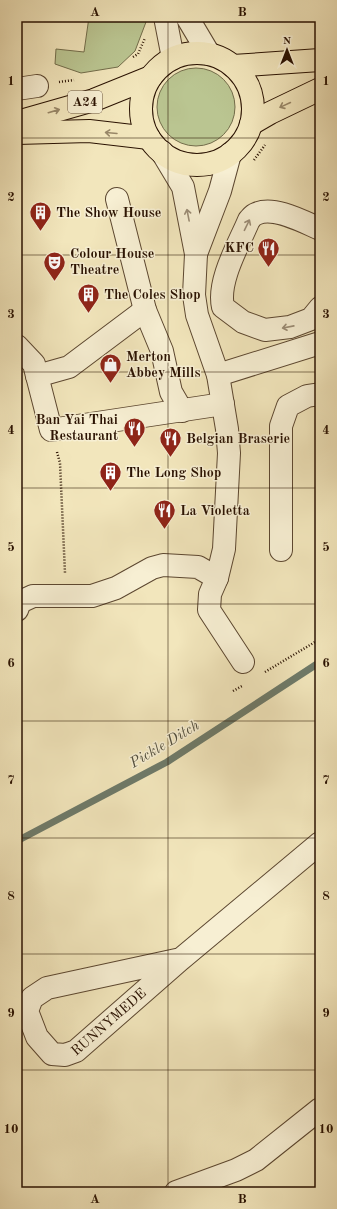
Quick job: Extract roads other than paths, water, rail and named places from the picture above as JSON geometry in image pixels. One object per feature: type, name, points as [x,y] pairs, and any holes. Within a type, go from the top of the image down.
[{"type":"highway","name":"A24","points":[[17,133],[89,131],[155,145],[178,161],[196,165],[214,162],[230,154],[243,141],[251,124],[253,108],[251,92],[244,78],[233,66],[222,58],[209,54],[190,53],[173,58],[161,66],[151,77],[144,90],[141,105],[143,122],[155,145]]},
{"type":"highway","points":[[233,66],[320,60]]},
{"type":"highway","name":"A24","points":[[17,122],[94,100],[151,77]]},
{"type":"highway","points":[[251,124],[270,112],[320,89]]},
{"type":"street","points":[[165,17],[173,58]]},
{"type":"street","points":[[187,17],[209,54]]},
{"type":"street","points":[[155,145],[183,187],[196,254],[194,295],[198,315],[218,375],[229,453],[224,549],[217,578],[210,594],[209,610],[252,668]]},
{"type":"street","points":[[196,254],[220,191],[230,154]]},
{"type":"street","points":[[117,199],[145,310],[162,351],[171,392],[182,411]]},
{"type":"street","points":[[320,229],[290,216],[267,211],[256,214],[248,220],[228,271],[221,299],[223,307],[243,322],[265,330],[290,327],[311,319],[320,308]]},
{"type":"street","points":[[37,376],[69,366],[145,310]]},
{"type":"street","points":[[218,375],[320,343]]},
{"type":"street","points":[[17,346],[34,364],[51,430],[223,404]]},
{"type":"street","points":[[281,550],[281,426],[288,406],[307,396],[320,394]]},
{"type":"street","points":[[17,610],[20,602],[33,596],[92,596],[116,588],[152,568],[163,566],[198,567],[217,578]]},
{"type":"street","name":"RUNNYMEDE","points":[[181,959],[47,988],[32,998],[27,1011],[37,1037],[52,1054],[65,1055],[76,1051],[181,959],[320,843]]},
{"type":"street","points":[[184,1191],[236,1170],[256,1160],[320,1110]]},
{"type":"waterway","name":"Pickle Ditch","points":[[17,841],[167,762],[320,662]]},
{"type":"place","name":"The Show House","points":[[41,232]]},
{"type":"place","name":"KFC","points":[[269,268]]},
{"type":"place","name":"Colour House Theatre","points":[[55,282]]},
{"type":"place","name":"The Coles Shop","points":[[88,314]]},
{"type":"place","name":"Merton Abbey Mills","points":[[110,384]]},
{"type":"place","name":"Ban Yai Thai Restaurant","points":[[134,448]]},
{"type":"place","name":"Belgian Braserie","points":[[170,458]]},
{"type":"place","name":"The Long Shop","points":[[111,492]]},
{"type":"place","name":"La Violetta","points":[[165,530]]}]
